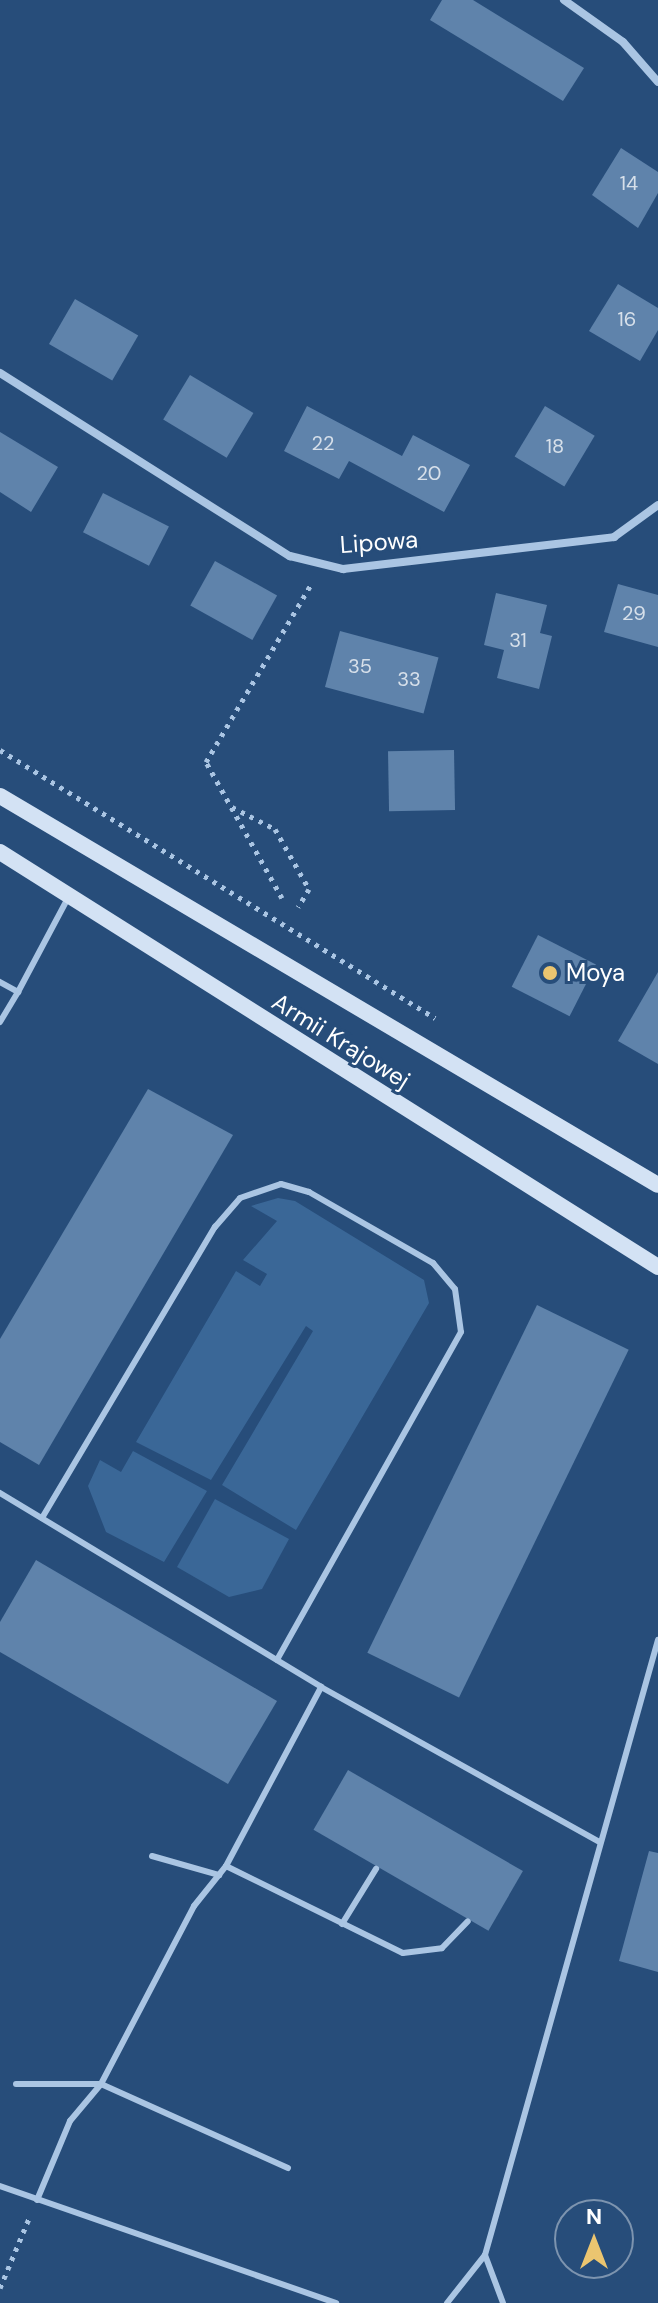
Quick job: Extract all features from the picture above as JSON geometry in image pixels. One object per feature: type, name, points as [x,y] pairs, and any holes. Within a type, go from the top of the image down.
[{"type":"main road","name":"Armii Krajowej","points":[[0,796],[658,1185]]},
{"type":"main road","name":"Armii Krajowej","points":[[0,852],[68,898],[658,1267]]},
{"type":"street","points":[[564,0],[623,42],[658,82]]},
{"type":"street","name":"Lipowa","points":[[0,373],[290,556],[343,569],[614,537],[658,505]]},
{"type":"lane","points":[[0,1022],[68,898]]},
{"type":"lane","points":[[0,982],[18,992]]},
{"type":"lane","points":[[42,1518],[215,1227],[240,1198],[281,1184],[309,1192],[433,1263],[455,1289],[461,1332],[277,1660]]},
{"type":"lane","points":[[0,1493],[321,1687],[600,1842]]},
{"type":"lane","points":[[447,2303],[485,2255],[658,1640]]},
{"type":"lane","points":[[37,2200],[70,2121],[101,2084],[194,1906],[226,1866],[321,1687]]},
{"type":"lane","points":[[152,1856],[219,1875]]},
{"type":"lane","points":[[226,1866],[403,1953],[442,1948],[468,1921]]},
{"type":"lane","points":[[342,1924],[376,1869]]},
{"type":"lane","points":[[16,2084],[101,2084],[288,2168]]},
{"type":"lane","points":[[0,2186],[336,2303]]},
{"type":"lane","points":[[485,2255],[503,2303]]},
{"type":"path","points":[[282,898],[206,762],[312,582]]},
{"type":"path","points":[[0,750],[448,1027]]},
{"type":"path","points":[[231,807],[275,829],[309,889],[298,907]]},
{"type":"path","points":[[0,2288],[37,2200]]},
{"type":"shaded area","points":[[278,1198],[295,1201],[424,1280],[429,1303],[296,1530],[222,1485],[313,1331],[306,1326],[211,1480],[136,1442],[236,1271],[260,1286],[267,1274],[243,1260],[277,1221],[251,1206]]},
{"type":"shaded area","points":[[133,1451],[207,1491],[164,1562],[106,1532],[88,1486],[100,1460],[121,1472]]},
{"type":"shaded area","points":[[215,1499],[289,1539],[262,1589],[229,1597],[177,1567]]},
{"type":"building","points":[[442,0],[473,0],[584,68],[563,101],[430,20]]},
{"type":"building","points":[[621,148],[658,172],[658,193],[638,228],[592,195]]},
{"type":"building","points":[[618,284],[658,308],[658,330],[640,361],[589,331]]},
{"type":"building","points":[[75,299],[138,336],[112,381],[49,344]]},
{"type":"building","points":[[190,375],[253,413],[227,458],[163,420]]},
{"type":"building","points":[[307,406],[402,456],[413,435],[470,465],[444,512],[349,461],[339,479],[284,451]]},
{"type":"building","points":[[545,406],[595,436],[564,486],[515,457]]},
{"type":"building","points":[[0,432],[58,467],[31,512],[0,492]]},
{"type":"building","points":[[103,493],[169,527],[149,566],[83,532]]},
{"type":"building","points":[[215,561],[277,595],[252,640],[190,606]]},
{"type":"building","points":[[618,584],[658,595],[658,647],[604,632]]},
{"type":"building","points":[[496,593],[547,605],[540,633],[552,636],[539,689],[497,678],[504,650],[484,645]]},
{"type":"building","points":[[340,631],[439,657],[424,713],[325,687]]},
{"type":"building","points":[[454,750],[455,810],[389,811],[388,751]]},
{"type":"building","points":[[538,935],[596,965],[570,1016],[512,987]]},
{"type":"building","points":[[658,972],[658,1064],[618,1041]]},
{"type":"building","points":[[148,1089],[233,1135],[39,1465],[0,1442],[0,1339]]},
{"type":"building","points":[[537,1305],[629,1350],[459,1698],[367,1653]]},
{"type":"building","points":[[36,1560],[277,1701],[228,1784],[0,1652],[0,1622]]},
{"type":"building","points":[[348,1770],[523,1871],[488,1931],[314,1830]]},
{"type":"building","points":[[649,1851],[658,1853],[658,1972],[619,1961]]},
{"type":"place","name":"Moya","points":[[550,973]]}]
